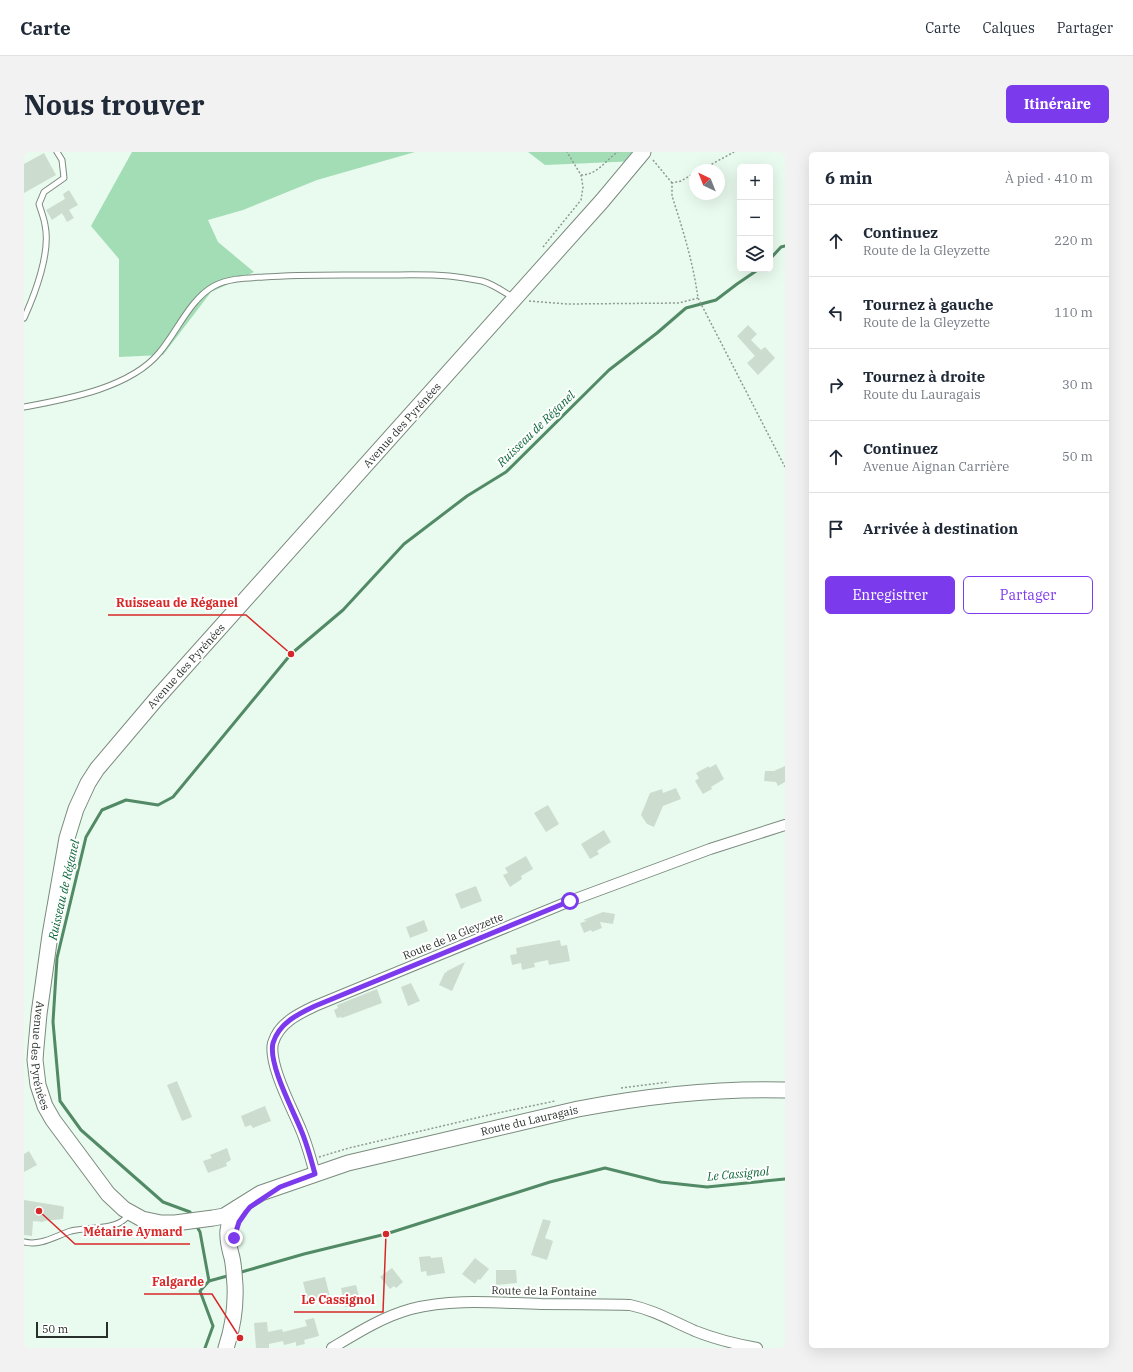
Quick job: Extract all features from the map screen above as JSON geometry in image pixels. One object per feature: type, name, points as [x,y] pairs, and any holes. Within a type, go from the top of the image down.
[{"type":"street","name":"Avenue des Pyrénées","points":[[227,1236],[204,1219],[195,1222],[161,1223],[142,1219],[124,1209],[108,1194],[61,1132],[46,1106],[38,1085],[35,1060],[37,1034],[50,935],[67,838],[81,796],[97,769],[153,703],[602,201],[646,154]]},
{"type":"street","name":"Route de la Gleyzette","points":[[315,1174],[302,1132],[275,1068],[274,1062],[273,1044],[277,1034],[285,1024],[297,1014],[570,901],[710,849],[785,825]]},
{"type":"street","name":"Route du Lauragais","points":[[280,1187],[348,1163],[611,1103],[654,1097],[725,1091],[785,1090]]},
{"type":"street","name":"Avenue des Pyrénées","points":[[227,1236],[224,1216],[261,1193],[280,1187]]},
{"type":"street","points":[[226,1348],[235,1310],[235,1285],[227,1236],[250,1207],[280,1187]]},
{"type":"street","name":"Route de la Fontaine","points":[[332,1348],[389,1316],[412,1309],[448,1303],[481,1302],[630,1305],[646,1308],[711,1337],[730,1343],[757,1348]]},
{"type":"lane","points":[[24,318],[39,277],[46,242],[45,226],[39,204],[44,192],[64,178],[62,160],[57,152]]},
{"type":"lane","points":[[24,407],[90,392],[117,382],[134,373],[159,354],[195,302],[204,292],[216,284],[230,280],[289,275],[449,276],[483,282],[501,290],[514,299]]},
{"type":"lane","points":[[24,1242],[32,1244],[72,1231],[110,1226],[120,1222],[131,1214]]},
{"type":"path","points":[[541,249],[581,200],[583,187],[581,174],[567,152]]},
{"type":"path","points":[[581,174],[594,172],[618,152]]},
{"type":"path","points":[[712,164],[734,152]]},
{"type":"path","points":[[646,154],[672,183],[672,196],[695,272],[698,298],[785,467]]},
{"type":"path","points":[[672,183],[681,181],[689,176]]},
{"type":"path","points":[[514,299],[567,304],[663,304],[679,303],[698,298]]},
{"type":"green space","points":[[132,152],[415,152],[317,180],[243,210],[208,220],[218,242],[254,272],[211,292],[163,355],[119,357],[119,259],[91,226]]},
{"type":"green space","points":[[528,152],[641,152],[638,161],[545,165]]},
{"type":"building","points":[[44,153],[56,175],[24,193],[24,164]]},
{"type":"building","points":[[69,190],[78,205],[69,210],[74,218],[67,222],[62,213],[52,220],[46,210],[65,199],[63,194]]},
{"type":"building","points":[[748,325],[757,334],[751,340],[761,350],[765,347],[775,358],[758,375],[747,363],[755,356],[737,336]]},
{"type":"building","points":[[716,764],[724,779],[703,794],[695,781],[699,778],[696,773]]},
{"type":"building","points":[[785,766],[785,782],[778,786],[776,782],[764,781],[765,771],[774,771]]},
{"type":"building","points":[[676,788],[681,799],[663,806],[654,827],[647,824],[641,815],[650,793],[662,789],[663,793]]},
{"type":"building","points":[[548,805],[559,824],[546,832],[534,813]]},
{"type":"building","points":[[604,830],[611,842],[597,851],[599,854],[590,859],[581,844]]},
{"type":"building","points":[[526,856],[533,869],[521,876],[522,879],[510,887],[503,875],[508,873],[505,868]]},
{"type":"building","points":[[476,886],[482,901],[461,909],[455,894]]},
{"type":"building","points":[[603,912],[615,914],[613,924],[600,922],[602,928],[584,933],[580,923],[587,921],[583,920]]},
{"type":"building","points":[[424,920],[428,931],[410,938],[406,927]]},
{"type":"building","points":[[560,940],[561,946],[567,945],[570,961],[549,965],[548,960],[534,963],[535,967],[522,970],[521,963],[512,965],[510,955],[517,954],[516,948]]},
{"type":"building","points":[[465,962],[452,991],[439,985],[445,972],[446,973],[447,971]]},
{"type":"building","points":[[411,983],[420,1001],[408,1006],[401,987]]},
{"type":"building","points":[[377,989],[382,1003],[342,1018],[337,1018],[334,1010],[338,1008],[337,1005]]},
{"type":"building","points":[[177,1081],[192,1117],[182,1121],[167,1085]]},
{"type":"building","points":[[265,1106],[271,1121],[253,1128],[251,1125],[245,1127],[241,1116]]},
{"type":"building","points":[[227,1148],[231,1160],[226,1163],[227,1166],[208,1173],[203,1161],[212,1158],[210,1155]]},
{"type":"building","points":[[29,1151],[37,1165],[24,1172],[24,1154]]},
{"type":"building","points":[[24,1200],[64,1207],[63,1219],[43,1222],[33,1221],[32,1236],[24,1235]]},
{"type":"building","points":[[543,1219],[551,1221],[545,1238],[553,1241],[547,1260],[531,1255]]},
{"type":"building","points":[[430,1256],[431,1258],[442,1257],[445,1273],[427,1276],[426,1271],[421,1272],[419,1257]]},
{"type":"building","points":[[475,1258],[489,1269],[480,1280],[478,1279],[475,1284],[462,1274]]},
{"type":"building","points":[[392,1268],[403,1282],[396,1288],[394,1286],[390,1289],[380,1277]]},
{"type":"building","points":[[496,1270],[516,1270],[517,1283],[496,1285]]},
{"type":"building","points":[[325,1277],[330,1297],[308,1302],[303,1282]]},
{"type":"building","points":[[356,1285],[361,1304],[345,1307],[341,1288]]},
{"type":"building","points":[[314,1318],[319,1336],[304,1340],[305,1344],[296,1346],[296,1342],[284,1345],[283,1341],[269,1344],[269,1348],[256,1348],[254,1323],[267,1322],[268,1332],[282,1329],[283,1332],[307,1326],[305,1320]]},
{"type":"waterway","name":"Ruisseau de Réganel","points":[[773,256],[781,247],[785,246]]},
{"type":"waterway","name":"Ruisseau de Réganel","points":[[192,1216],[190,1212],[163,1202],[81,1130],[60,1101],[53,1022],[57,958],[86,837],[102,810],[126,800],[158,805],[173,797],[291,654],[343,610],[404,544],[467,496],[506,472],[609,370],[657,333],[686,308],[716,300],[755,272]]},
{"type":"waterway","name":"Le Cassignol","points":[[238,1273],[304,1254],[386,1234],[550,1182],[605,1168],[661,1182],[707,1187],[785,1179]]},
{"type":"waterway","name":"Ruisseau de Réganel","points":[[196,1225],[200,1232],[209,1281]]},
{"type":"waterway","name":"Le Cassignol","points":[[205,1348],[213,1326],[200,1291],[209,1281],[231,1275]]},
{"type":"place","name":"Ruisseau de Réganel","points":[[291,654]]},
{"type":"place","name":"Métairie Aymard","points":[[39,1211]]},
{"type":"place","name":"Le Cassignol","points":[[386,1234]]},
{"type":"place","name":"Falgarde","points":[[240,1338]]},
{"type":"route","points":[[234,1238],[239,1222],[250,1207],[280,1187],[315,1174],[302,1132],[275,1068],[273,1044],[277,1034],[285,1024],[297,1014],[315,1006],[570,901]]}]
